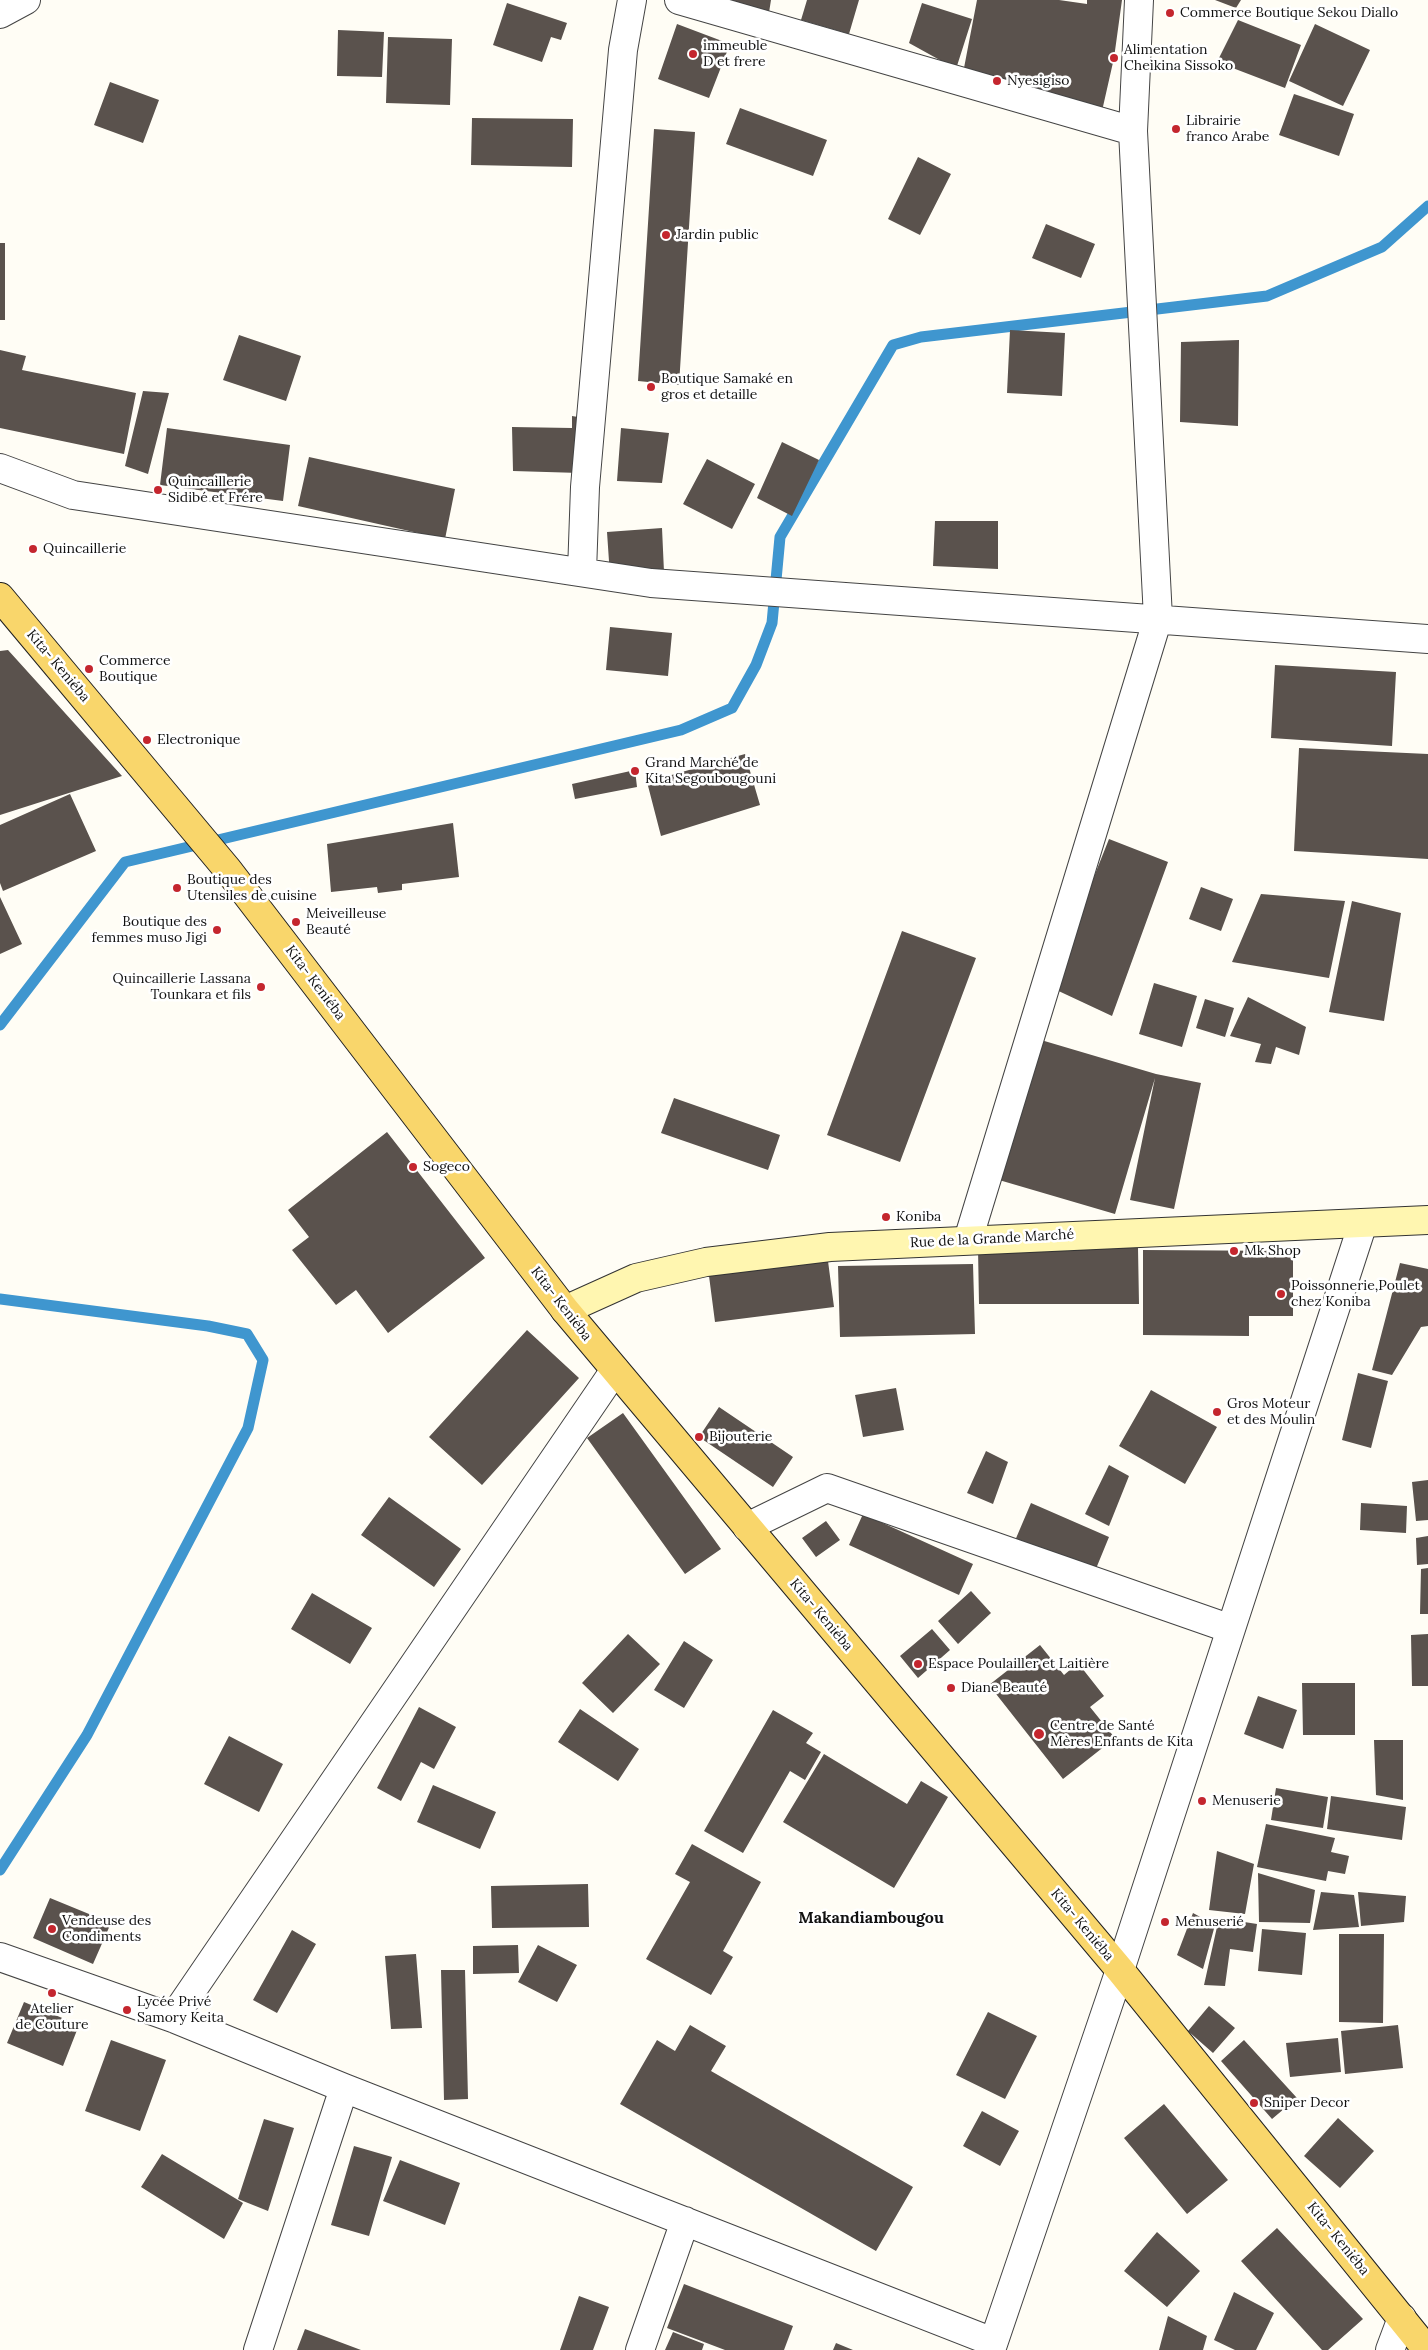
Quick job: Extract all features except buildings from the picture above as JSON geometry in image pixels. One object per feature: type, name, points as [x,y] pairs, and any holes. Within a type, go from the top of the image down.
[{"type":"main road","name":"Kita- Keniéba","points":[[0,597],[228,870],[565,1310],[1120,1970],[1427,2350]]},
{"type":"main road","name":"Rue de la Grande Marché","points":[[565,1310],[636,1278],[706,1262],[830,1246],[1428,1220]]},
{"type":"street","points":[[0,14],[26,0]]},
{"type":"street","points":[[582,572],[585,487],[623,50],[632,0]]},
{"type":"street","points":[[679,0],[1132,131]]},
{"type":"street","points":[[968,1240],[1158,618],[1132,131],[1139,12],[1157,0]]},
{"type":"street","points":[[0,468],[73,495],[651,583],[1158,618],[1428,639]]},
{"type":"street","points":[[4,1959],[173,2018],[344,2088],[685,2221],[992,2346],[1120,1970],[1363,1223]]},
{"type":"street","points":[[173,2018],[615,1370]]},
{"type":"street","points":[[747,1527],[827,1488],[1231,1629]]},
{"type":"street","points":[[258,2350],[344,2088]]},
{"type":"street","points":[[640,2350],[685,2221]]},
{"type":"street","points":[[1390,2350],[1402,2318]]},
{"type":"waterway","points":[[0,1025],[125,862],[681,730],[732,708],[756,665],[772,623],[780,537],[893,345],[921,337],[1267,296],[1382,247],[1428,206]]},
{"type":"waterway","points":[[0,1299],[208,1326],[247,1334],[263,1360],[248,1428],[87,1735],[0,1870]]},
{"type":"place","name":"Commerce Boutique Sekou Diallo","points":[[1170,13]]},
{"type":"place","name":"immeuble D et frere","points":[[693,54]]},
{"type":"place","name":"Alimentation Cheikina Sissoko","points":[[1114,58]]},
{"type":"place","name":"Nyesigiso","points":[[997,81]]},
{"type":"place","name":"Librairie franco Arabe","points":[[1176,129]]},
{"type":"place","name":"Jardin public","points":[[666,235]]},
{"type":"place","name":"Boutique Samaké en gros et detaille","points":[[651,387]]},
{"type":"place","name":"Quincaillerie Sidibé et Frére","points":[[158,490]]},
{"type":"place","name":"Quincaillerie","points":[[33,549]]},
{"type":"place","name":"Commerce Boutique","points":[[89,669]]},
{"type":"place","name":"Electronique","points":[[147,740]]},
{"type":"place","name":"Grand Marché de Kita Segoubougouni","points":[[635,771]]},
{"type":"place","name":"Boutique des Utensiles de cuisine","points":[[177,888]]},
{"type":"place","name":"Meiveilleuse Beauté","points":[[296,922]]},
{"type":"place","name":"Boutique des femmes muso Jigi","points":[[217,930]]},
{"type":"place","name":"Quincaillerie Lassana Tounkara et fils","points":[[261,987]]},
{"type":"place","name":"Sogeco","points":[[413,1167]]},
{"type":"place","name":"Koniba","points":[[886,1217]]},
{"type":"place","name":"Mk Shop","points":[[1234,1251]]},
{"type":"place","name":"Poissonnerie,Poulet chez Koniba","points":[[1281,1294]]},
{"type":"place","name":"Gros Moteur et des Moulin","points":[[1217,1412]]},
{"type":"place","name":"Bijouterie","points":[[699,1437]]},
{"type":"place","name":"Espace Poulailler et Laitière","points":[[918,1664]]},
{"type":"place","name":"Diane Beauté","points":[[951,1688]]},
{"type":"place","name":"Centre de Santé Mères Enfants de Kita","points":[[1039,1734]]},
{"type":"place","name":"Menuserie","points":[[1202,1801]]},
{"type":"place","name":"Menuserié","points":[[1165,1922]]},
{"type":"place","name":"Vendeuse des Condiments","points":[[52,1929]]},
{"type":"place","name":"Atelier de Couture","points":[[52,1993]]},
{"type":"place","name":"Lycée Privé Samory Keita","points":[[127,2010]]},
{"type":"place","name":"Sniper Decor","points":[[1254,2103]]},
{"type":"district","name":"Makandiambougou","points":[[871,1918]]}]
